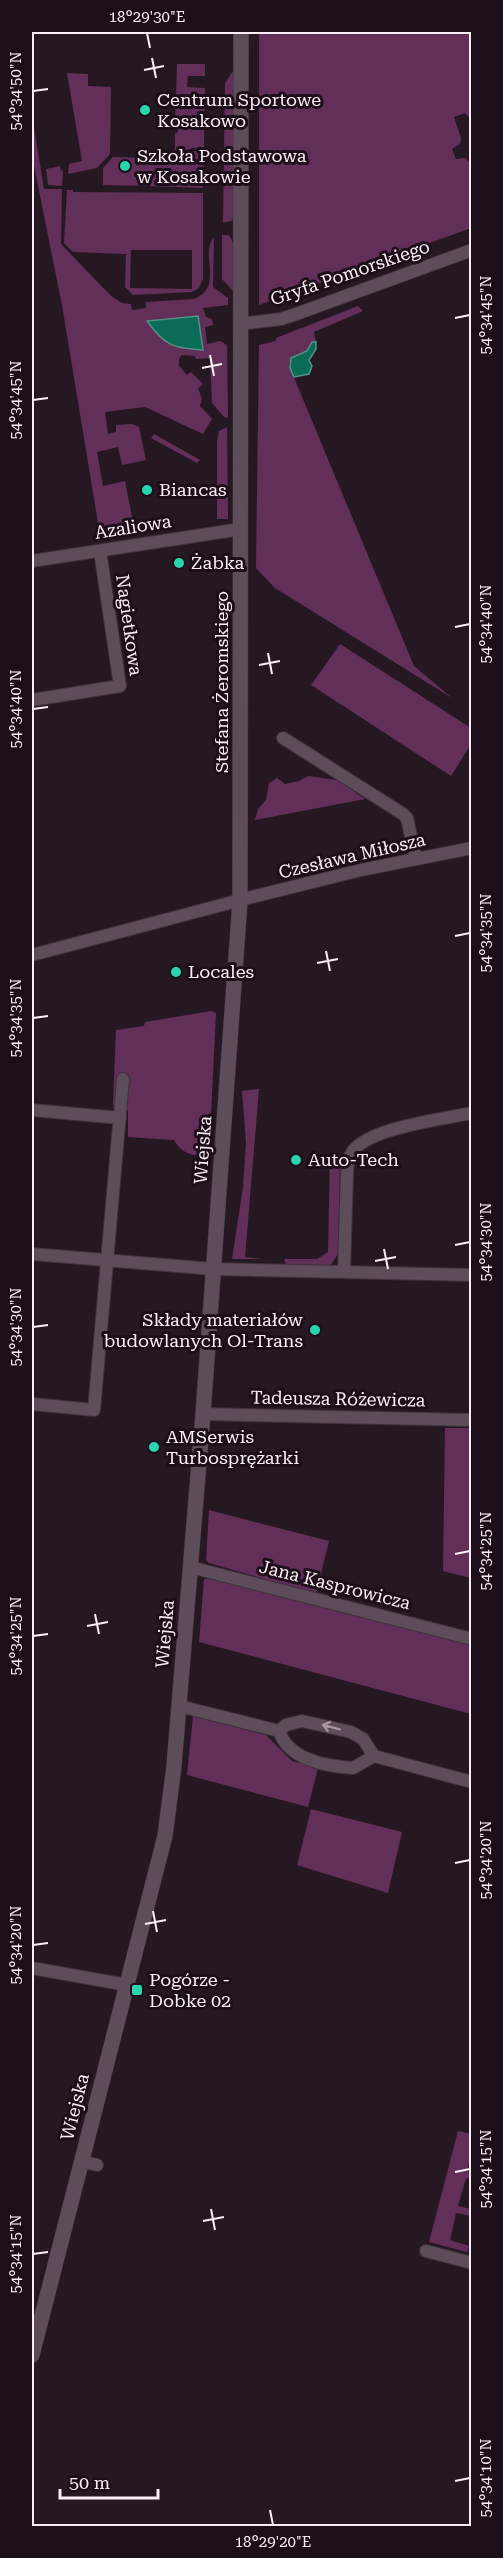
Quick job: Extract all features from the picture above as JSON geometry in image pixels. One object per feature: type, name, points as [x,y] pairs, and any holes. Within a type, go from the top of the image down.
[{"type":"street","name":"Stefana Żeromskiego","points":[[240,901],[241,32]]},
{"type":"street","name":"Gryfa Pomorskiego","points":[[240,324],[281,319],[300,313],[471,250]]},
{"type":"street","name":"Azaliowa","points":[[32,561],[241,529]]},
{"type":"street","name":"Nagietkowa","points":[[32,700],[120,686],[100,551]]},
{"type":"street","points":[[283,738],[403,814],[407,818],[416,859]]},
{"type":"street","name":"Czesława Miłosza","points":[[32,955],[361,870],[471,848]]},
{"type":"street","name":"Wiejska","points":[[32,2355],[165,1836],[179,1706],[203,1414],[240,901]]},
{"type":"street","points":[[32,1404],[94,1410],[123,1079]]},
{"type":"street","points":[[32,1110],[120,1118]]},
{"type":"street","points":[[344,1272],[346,1174],[354,1150],[379,1133],[471,1113]]},
{"type":"street","points":[[32,1254],[213,1269],[471,1275]]},
{"type":"street","name":"Tadeusza Różewicza","points":[[203,1414],[471,1420]]},
{"type":"street","name":"Jana Kasprowicza","points":[[190,1568],[471,1639]]},
{"type":"street","points":[[179,1706],[279,1731],[288,1748],[300,1756],[353,1768],[374,1756]]},
{"type":"street","points":[[279,1731],[286,1725],[302,1721],[351,1732],[363,1739],[374,1756],[471,1782]]},
{"type":"street","points":[[32,1968],[127,1985]]},
{"type":"street","points":[[81,2161],[97,2165]]},
{"type":"street","points":[[426,2251],[471,2263]]},
{"type":"shaded area","points":[[259,32],[471,32],[471,119],[465,113],[454,117],[461,138],[460,144],[452,149],[456,159],[466,158],[471,165],[471,228],[259,305]]},
{"type":"shaded area","points":[[177,64],[205,64],[205,76],[188,76],[187,87],[205,88],[204,148],[192,148],[175,154],[175,133],[178,132],[178,125],[175,125]]},
{"type":"shaded area","points":[[233,71],[234,218],[223,223],[225,83]]},
{"type":"shaded area","points":[[67,73],[88,74],[88,86],[111,87],[110,154],[97,168],[68,174],[69,164],[82,161]]},
{"type":"shaded area","points":[[32,115],[44,189],[62,189],[61,244],[111,296],[122,303],[131,304],[132,310],[146,308],[146,302],[194,299],[208,286],[209,253],[214,237],[213,287],[228,298],[228,305],[203,308],[206,317],[212,319],[213,325],[205,327],[207,344],[220,341],[227,345],[228,417],[225,418],[212,403],[210,358],[196,359],[195,356],[182,355],[179,359],[179,366],[187,375],[191,372],[203,384],[198,388],[202,399],[200,406],[212,419],[203,434],[145,407],[105,412],[108,434],[116,432],[116,425],[132,424],[139,427],[146,460],[122,465],[118,447],[97,452],[103,486],[125,481],[133,522],[125,524],[127,536],[101,541],[62,305],[32,156]]},
{"type":"shaded area","points":[[193,151],[204,151],[203,188],[150,186],[150,171],[146,173],[146,186],[103,185],[103,168],[113,157],[176,159]]},
{"type":"shaded area","points":[[60,166],[61,171],[63,170],[62,186],[48,185],[46,169]]},
{"type":"shaded area","points":[[67,190],[73,190],[73,192],[203,193],[203,279],[199,288],[192,292],[133,295],[125,287],[126,254],[73,252],[64,243]],"holes":[[[131,250],[192,250],[192,289],[130,288]]]},
{"type":"shaded area","points":[[222,235],[229,235],[234,245],[233,291],[222,279]]},
{"type":"shaded area","points":[[358,306],[363,311],[314,332],[316,342],[289,363],[290,368],[414,666],[452,698],[275,588],[256,568],[259,345],[276,341],[276,338]]},
{"type":"shaded area","points":[[198,316],[203,350],[170,344],[159,336],[147,321]]},
{"type":"shaded area","points":[[312,342],[316,342],[316,349],[309,360],[312,366],[309,374],[294,377],[290,368],[291,358],[307,351]]},
{"type":"shaded area","points":[[227,427],[228,519],[217,519],[217,441],[219,431]]},
{"type":"shaded area","points":[[154,434],[200,460],[197,463],[151,438]]},
{"type":"shaded area","points":[[340,644],[471,728],[471,744],[451,776],[311,685]]},
{"type":"shaded area","points":[[308,776],[337,780],[365,799],[255,820],[258,809],[266,800],[269,783],[277,778],[285,784]]},
{"type":"shaded area","points":[[211,1011],[216,1013],[209,1155],[188,1154],[174,1140],[128,1137],[128,1111],[116,1109],[113,1105],[116,1030],[144,1026],[145,1022]]},
{"type":"shaded area","points":[[259,1089],[245,1257],[263,1259],[232,1259],[243,1187],[246,1143],[242,1091]]},
{"type":"shaded area","points":[[336,1155],[340,1161],[338,1254],[330,1266],[286,1264],[284,1259],[317,1259],[328,1252],[330,1156]]},
{"type":"shaded area","points":[[445,1428],[471,1428],[471,1578],[443,1571]]},
{"type":"shaded area","points":[[209,1510],[329,1541],[316,1594],[209,1563],[206,1560]]},
{"type":"shaded area","points":[[214,1578],[471,1644],[471,1714],[199,1642],[204,1579]]},
{"type":"shaded area","points":[[193,1716],[266,1735],[292,1761],[318,1768],[308,1807],[187,1775]]},
{"type":"shaded area","points":[[311,1809],[402,1832],[388,1893],[297,1865]]},
{"type":"shaded area","points":[[458,2131],[471,2134],[471,2154],[467,2171],[471,2173],[471,2179],[466,2178],[458,2206],[471,2209],[471,2216],[456,2213],[450,2240],[469,2246],[467,2252],[429,2242]]},
{"type":"place","name":"Centrum Sportowe Kosakowo","points":[[145,110]]},
{"type":"place","name":"Szkoła Podstawowa w Kosakowie","points":[[125,166]]},
{"type":"place","name":"Biancas","points":[[147,490]]},
{"type":"place","name":"Żabka","points":[[179,563]]},
{"type":"place","name":"Locales","points":[[176,972]]},
{"type":"place","name":"Auto-Tech","points":[[296,1160]]},
{"type":"place","name":"Składy materiałów budowlanych Ol-Trans","points":[[315,1330]]},
{"type":"place","name":"AMSerwis Turbosprężarki","points":[[154,1447]]},
{"type":"place","name":"Pogórze - Dobke 02","points":[[137,1990]]}]
